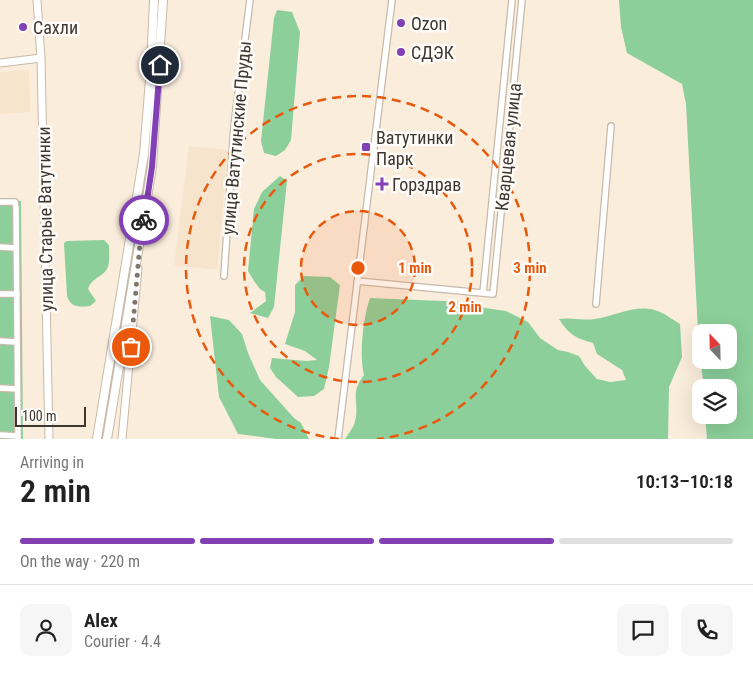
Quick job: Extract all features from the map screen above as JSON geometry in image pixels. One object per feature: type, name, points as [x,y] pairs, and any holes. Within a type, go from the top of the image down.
[{"type":"highway","points":[[97,439],[144,154],[154,0]]},
{"type":"highway","points":[[107,439],[152,167],[163,0]]},
{"type":"main road","name":"улица Старые Ватутинки","points":[[37,0],[41,58],[49,439]]},
{"type":"main road","points":[[0,63],[41,58]]},
{"type":"main road","points":[[122,439],[140,243]]},
{"type":"street","name":"улица Ватутинские Пруды","points":[[224,276],[234,126],[250,0]]},
{"type":"street","points":[[338,439],[392,0]]},
{"type":"street","name":"Кварцевая улица","points":[[512,0],[483,293],[493,294],[522,0]]},
{"type":"street","points":[[596,304],[610,126]]},
{"type":"street","points":[[0,202],[15,202],[16,214],[18,438],[0,435]]},
{"type":"street","points":[[0,247],[16,248]]},
{"type":"street","points":[[357,281],[483,293]]},
{"type":"street","points":[[0,294],[17,294]]},
{"type":"street","points":[[0,341],[16,342]]},
{"type":"street","points":[[0,388],[17,389]]},
{"type":"shaded area","points":[[29,70],[30,112],[0,114],[0,72]]},
{"type":"shaded area","points":[[189,146],[228,150],[217,270],[174,265]]},
{"type":"green space","points":[[619,0],[753,0],[753,439],[707,439],[706,424],[737,424],[737,379],[703,379],[702,369],[738,369],[738,324],[698,324],[686,104],[682,84],[627,53],[621,27]]},
{"type":"green space","points":[[277,10],[292,12],[300,32],[291,140],[285,150],[276,156],[264,153],[261,141],[274,18]]},
{"type":"green space","points":[[280,176],[287,181],[274,307],[268,318],[250,313],[266,301],[265,292],[260,289],[248,271],[254,209],[262,192]]},
{"type":"green space","points":[[0,198],[21,201],[23,439],[0,439]]},
{"type":"green space","points":[[104,240],[109,245],[108,267],[104,273],[92,282],[88,289],[96,301],[90,306],[73,305],[67,296],[64,243],[67,241]]},
{"type":"green space","points":[[304,276],[330,277],[340,285],[329,367],[324,389],[314,396],[298,397],[276,377],[270,368],[272,358],[317,360],[305,351],[285,344],[295,312],[295,285]]},
{"type":"green space","points":[[370,298],[467,302],[485,308],[506,311],[528,322],[540,338],[558,350],[579,356],[597,379],[610,382],[626,380],[622,370],[597,354],[593,343],[577,337],[566,329],[559,319],[595,319],[644,308],[663,313],[680,324],[682,357],[669,387],[668,439],[345,439],[354,423],[357,388],[364,375],[362,336]]},
{"type":"green space","points":[[210,316],[229,320],[242,334],[260,380],[294,418],[301,423],[309,439],[276,439],[238,434],[219,397]]},
{"type":"way so far","points":[[131,347],[140,243],[144,220]]},
{"type":"place","name":"Ozon","points":[[401,23]]},
{"type":"place","name":"Сахли","points":[[23,27]]},
{"type":"place","name":"СДЭК","points":[[401,52]]},
{"type":"place","name":"Ватутинки Парк","points":[[366,147]]},
{"type":"place","name":"Горздрав","points":[[382,184]]},
{"type":"route","points":[[144,220],[152,167],[160,65]]}]
